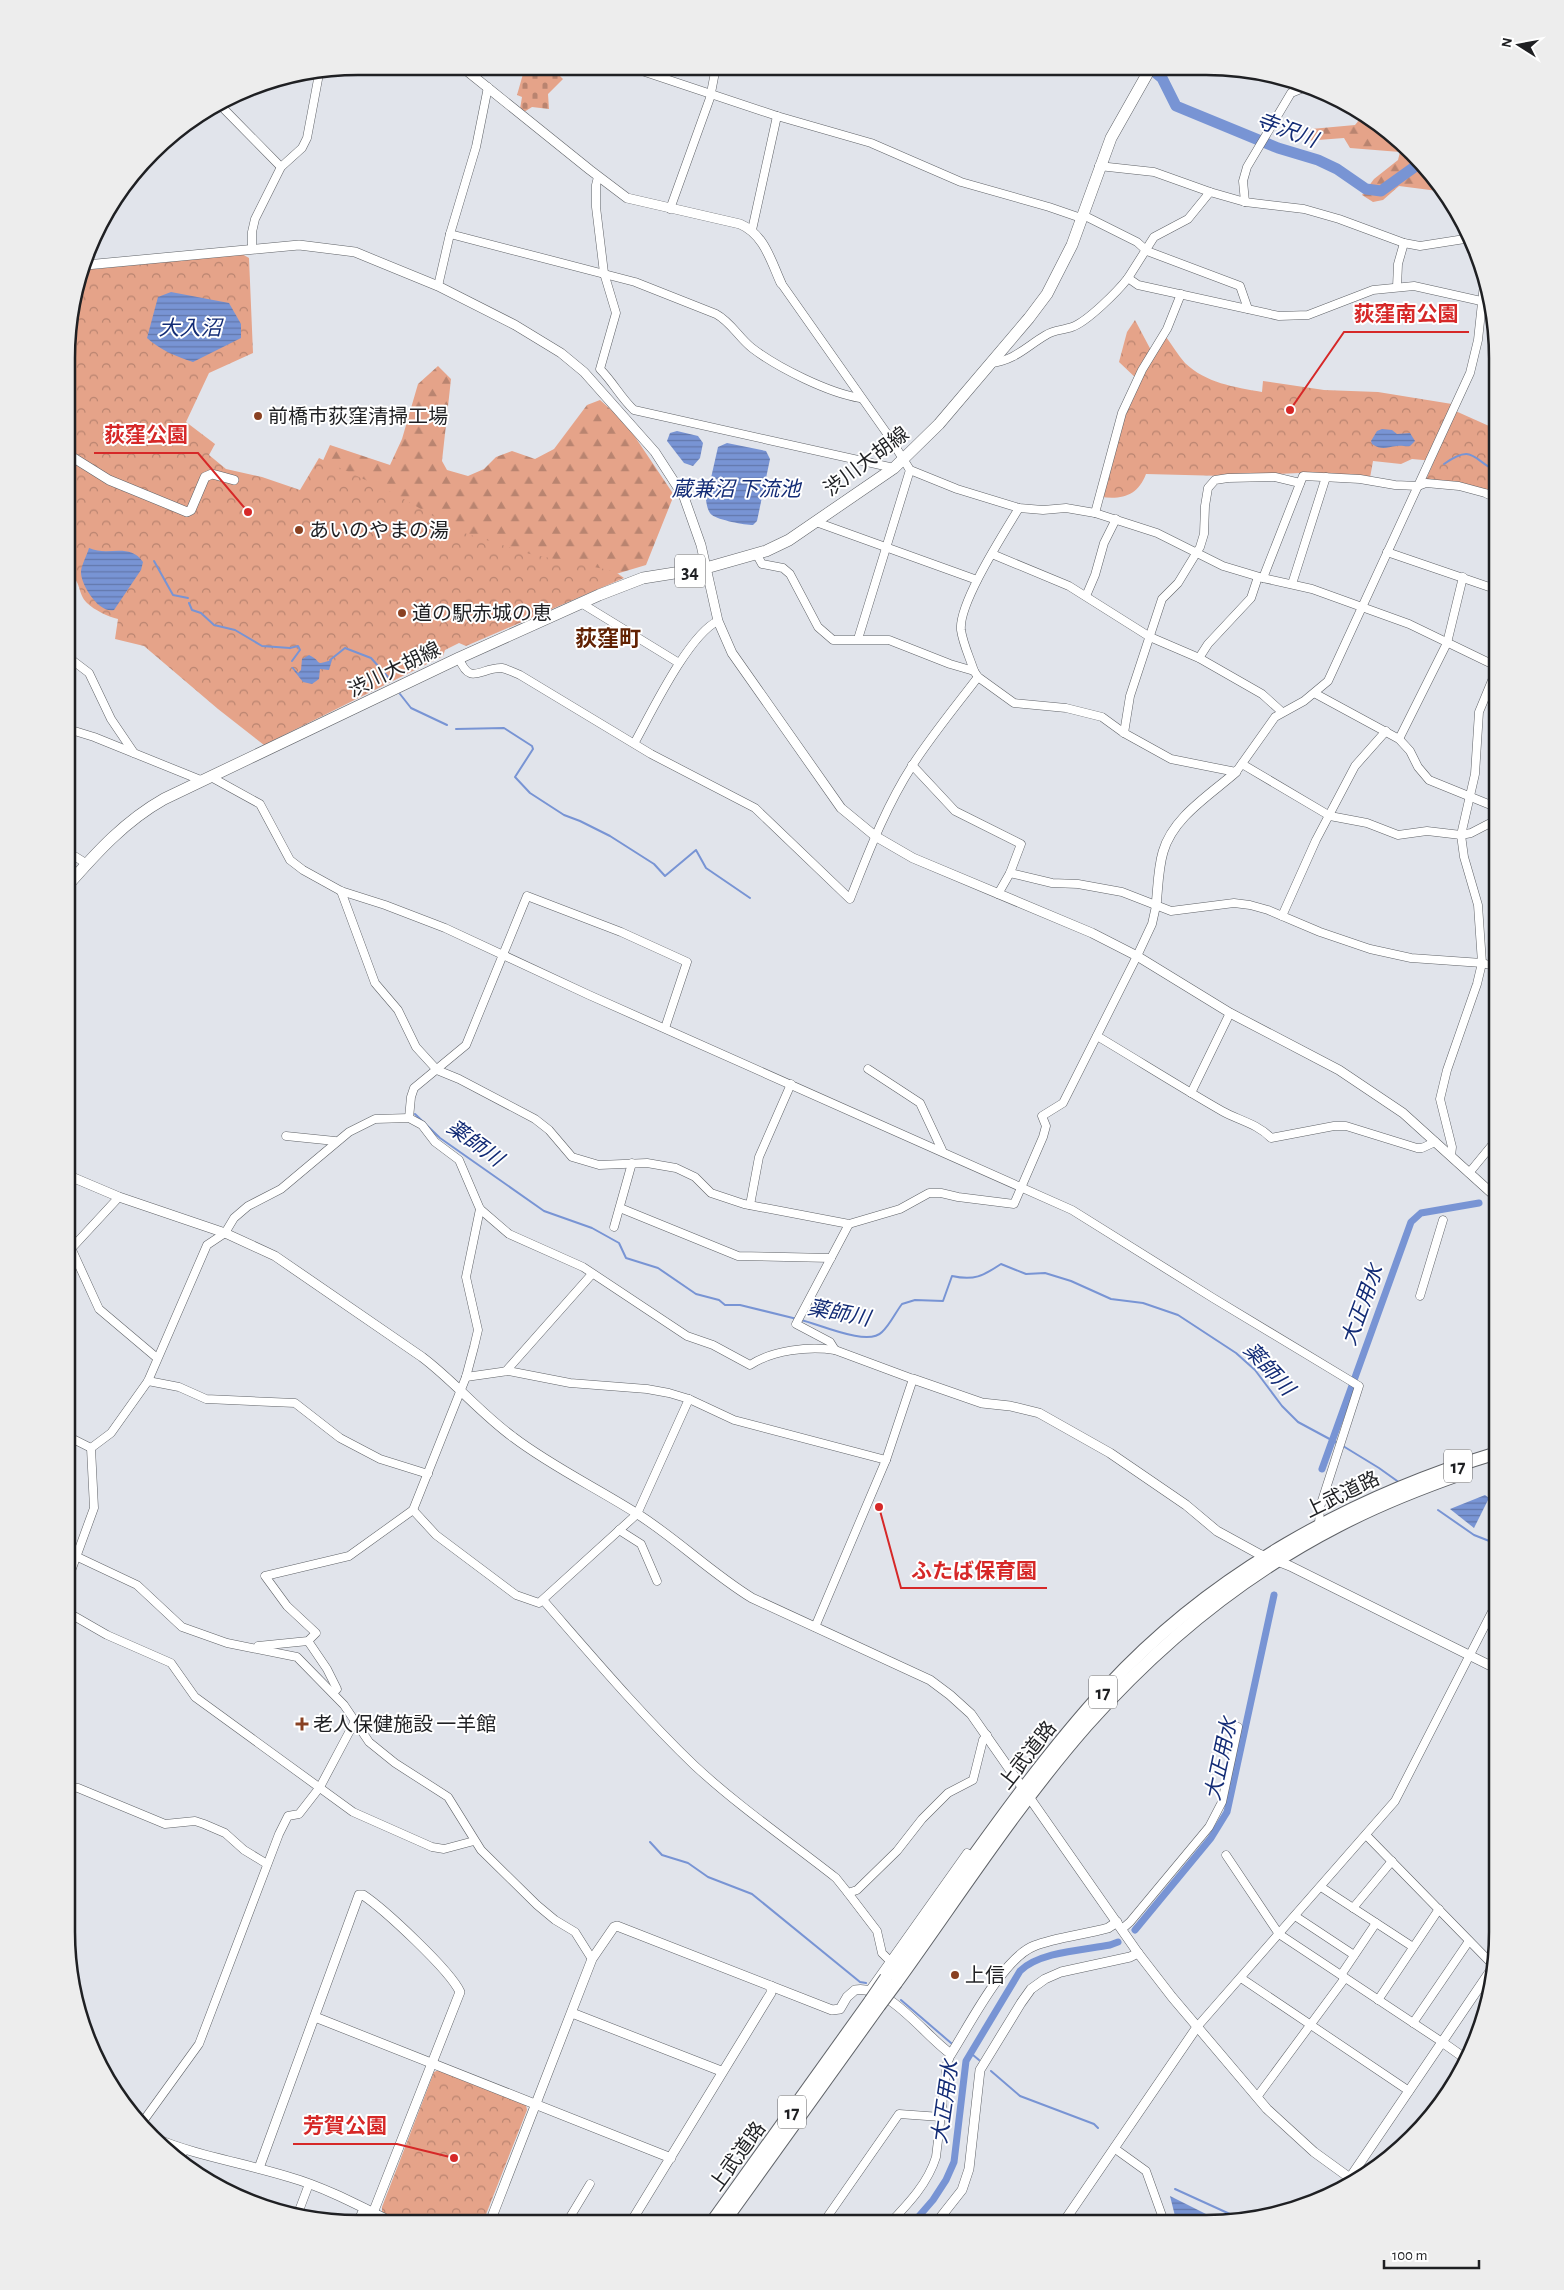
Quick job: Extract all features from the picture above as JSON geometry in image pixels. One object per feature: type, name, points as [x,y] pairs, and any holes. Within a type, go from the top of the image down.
[{"type":"highway","name":"上武道路","points":[[717,2215],[873,1999],[891,1981],[1026,1794],[1065,1734],[1108,1686],[1187,1613],[1267,1556],[1320,1525],[1489,1457]]},
{"type":"highway","name":"上武道路","points":[[1424,1482],[1489,1464]]},
{"type":"highway","name":"上武道路","points":[[891,1981],[974,1858],[1026,1794],[1147,1663],[1199,1618],[1279,1561],[1400,1492]]},
{"type":"highway","name":"上武道路","points":[[729,2215],[873,1999]]},
{"type":"main road","name":"渋川大胡線","points":[[75,877],[107,842],[137,816],[164,799],[458,658],[581,602],[643,578],[706,568],[757,555],[789,540],[894,468],[939,424],[992,363],[1047,294],[1066,259],[1111,138],[1146,75]]},
{"type":"street","points":[[473,75],[598,177],[627,198],[740,224],[752,230],[763,245],[781,283],[910,470],[957,489],[1019,508],[1043,510],[1066,508],[1095,513],[1157,533],[1223,566],[1292,584],[1362,606],[1409,624],[1489,663]]},
{"type":"street","points":[[654,75],[777,116],[871,143],[961,182],[1082,217],[1137,242],[1147,250],[1240,286],[1248,309]]},
{"type":"street","points":[[670,208],[711,94],[715,75]]},
{"type":"street","points":[[252,249],[254,219],[281,167],[302,148],[307,138],[318,77]]},
{"type":"street","points":[[438,286],[450,234],[476,147],[485,91],[488,87]]},
{"type":"street","points":[[1245,202],[1243,181],[1247,167],[1291,93],[1298,90]]},
{"type":"street","points":[[224,109],[281,167]]},
{"type":"street","points":[[752,230],[777,116]]},
{"type":"street","points":[[1099,166],[1154,172],[1245,202],[1304,209],[1339,219],[1404,243],[1420,246],[1463,239]]},
{"type":"street","points":[[598,177],[596,207],[604,273],[616,313],[600,369],[614,383],[626,402],[634,410],[894,468]]},
{"type":"street","points":[[992,363],[1001,362],[1020,354],[1048,333],[1074,327],[1116,292],[1128,278],[1154,237],[1188,219],[1210,192]]},
{"type":"street","points":[[450,234],[635,282],[716,314],[752,348],[769,359],[809,381],[860,398]]},
{"type":"street","points":[[1397,287],[1398,264],[1404,243]]},
{"type":"street","points":[[91,265],[299,246],[356,252],[438,286],[514,325],[561,353],[584,372],[655,452],[684,497],[693,519],[718,621],[732,653],[841,808],[875,836],[913,858],[1092,933],[1137,956],[1230,1013],[1339,1070],[1397,1108],[1489,1191]]},
{"type":"street","points":[[1128,278],[1138,286],[1279,316],[1308,315],[1373,290],[1397,287],[1414,286],[1481,301]]},
{"type":"street","points":[[1095,513],[1122,413],[1142,370],[1167,329],[1181,294]]},
{"type":"street","points":[[341,891],[375,983],[398,1010],[416,1047],[438,1070],[535,1119],[549,1130],[572,1157],[599,1165],[632,1163],[676,1168],[696,1177],[711,1193],[750,1205],[849,1224],[900,1209],[929,1193],[941,1193],[1014,1204],[1044,1137],[1046,1126],[1042,1116],[1063,1102],[1152,924],[1163,853],[1169,837],[1185,816],[1236,772],[1267,726],[1282,712],[1316,694],[1328,681],[1470,373],[1478,340],[1482,297]]},
{"type":"street","points":[[618,410],[626,402]]},
{"type":"street","points":[[75,459],[109,480],[187,512],[191,510],[205,477],[212,474],[234,480]]},
{"type":"street","points":[[858,640],[910,470]]},
{"type":"street","points":[[1199,658],[1208,644],[1251,598],[1303,476],[1418,486],[1426,483],[1459,486],[1489,494]]},
{"type":"street","points":[[1124,733],[1130,696],[1162,599],[1178,583],[1200,547],[1204,534],[1208,488],[1215,480],[1275,477],[1300,483]]},
{"type":"street","points":[[1292,584],[1326,477]]},
{"type":"street","points":[[976,674],[961,630],[962,620],[977,580],[1019,508]]},
{"type":"street","points":[[1086,596],[1095,575],[1104,543],[1116,520]]},
{"type":"street","points":[[816,522],[977,580]]},
{"type":"street","points":[[1387,552],[1489,587]]},
{"type":"street","points":[[992,554],[1053,578],[1086,596],[1150,637],[1199,658],[1262,694],[1282,712]]},
{"type":"street","points":[[757,555],[762,564],[783,568],[790,574],[818,627],[833,640],[889,640],[976,674],[1014,703],[1066,708],[1102,717],[1124,733],[1171,759],[1236,772]]},
{"type":"street","points":[[1399,739],[1447,643],[1464,577]]},
{"type":"street","points":[[581,602],[679,663]]},
{"type":"street","points":[[635,742],[679,663],[706,628],[718,621]]},
{"type":"street","points":[[458,658],[463,669],[469,673],[474,674],[502,668],[520,675],[635,742],[651,754],[755,808],[850,899],[875,836],[912,765],[976,674]]},
{"type":"street","points":[[75,662],[89,673],[112,719],[134,753]]},
{"type":"street","points":[[1451,1156],[1452,1147],[1440,1099],[1447,1070],[1477,984],[1482,963],[1478,905],[1464,857],[1461,835],[1475,774],[1479,712],[1489,687]]},
{"type":"street","points":[[1316,694],[1399,739],[1410,751],[1418,767],[1429,780],[1489,804]]},
{"type":"street","points":[[1282,916],[1316,840],[1354,766],[1386,731]]},
{"type":"street","points":[[75,732],[207,779],[260,804],[290,860],[341,891],[385,905],[445,928],[1072,1210],[1359,1386],[1318,1512],[1320,1525]]},
{"type":"street","points":[[1242,764],[1330,816],[1367,823],[1398,835],[1427,830],[1461,835],[1471,833],[1489,824]]},
{"type":"street","points":[[912,765],[955,811],[1021,844],[1010,873],[998,894]]},
{"type":"street","points":[[75,856],[87,864]]},
{"type":"street","points":[[1010,873],[1052,883],[1078,884],[1122,892],[1171,911],[1234,903],[1268,910],[1320,932],[1370,949],[1411,958],[1489,965]]},
{"type":"street","points":[[409,1118],[414,1088],[420,1081],[438,1070],[466,1044],[527,896],[656,947],[686,962],[665,1028]]},
{"type":"street","points":[[1191,1093],[1230,1013]]},
{"type":"street","points":[[1097,1036],[1233,1117],[1245,1120],[1271,1138],[1339,1126],[1351,1127],[1417,1148],[1422,1148],[1435,1142]]},
{"type":"street","points":[[868,1068],[920,1103],[942,1150]]},
{"type":"street","points":[[750,1205],[759,1157],[791,1084]]},
{"type":"street","points":[[91,1448],[111,1433],[148,1381],[207,1246],[225,1234],[234,1218],[248,1206],[281,1189],[335,1141],[375,1118],[409,1118],[422,1125],[435,1142],[459,1160],[480,1209],[509,1234],[583,1268],[687,1336],[713,1345],[750,1365],[761,1358],[787,1352],[824,1348],[835,1350],[982,1404],[1010,1406],[1039,1413],[1110,1453],[1186,1506],[1217,1531],[1489,1665]]},
{"type":"street","points":[[286,1136],[335,1141]]},
{"type":"street","points":[[1469,1173],[1489,1149]]},
{"type":"street","points":[[614,1227],[632,1163]]},
{"type":"street","points":[[75,1178],[119,1197],[225,1234],[275,1256],[422,1357],[518,1441],[637,1514],[732,1586],[752,1598],[930,1680],[950,1695],[971,1714],[1138,1953],[1197,2027],[1257,2097],[1314,2152],[1349,2177]]},
{"type":"street","points":[[75,1245],[119,1197]]},
{"type":"street","points":[[620,1208],[738,1256],[831,1258]]},
{"type":"street","points":[[248,1647],[308,1640],[316,1633],[287,1606],[265,1576],[349,1556],[413,1510],[466,1378],[478,1330],[466,1276],[480,1209]]},
{"type":"street","points":[[1420,1296],[1443,1220]]},
{"type":"street","points":[[835,1350],[830,1342],[796,1324],[849,1224]]},
{"type":"street","points":[[75,1263],[98,1309],[157,1358]]},
{"type":"street","points":[[506,1372],[592,1274]]},
{"type":"street","points":[[466,1378],[506,1372],[570,1383],[647,1389],[689,1399],[734,1420],[886,1460]]},
{"type":"street","points":[[815,1627],[886,1460],[914,1379]]},
{"type":"street","points":[[148,1381],[179,1387],[206,1399],[295,1403],[340,1438],[380,1459],[428,1474]]},
{"type":"street","points":[[413,1510],[436,1535],[516,1595],[539,1603],[637,1514],[689,1399]]},
{"type":"street","points":[[75,1440],[91,1448]]},
{"type":"street","points":[[75,1559],[94,1508],[91,1448]]},
{"type":"street","points":[[619,1530],[642,1544],[657,1581]]},
{"type":"street","points":[[76,1556],[137,1586],[182,1627],[227,1643],[297,1657],[344,1705],[368,1742],[395,1763],[448,1797],[474,1842],[513,1884],[537,1906],[575,1932],[592,1959]]},
{"type":"street","points":[[543,1600],[639,1709],[694,1764],[722,1789],[836,1878],[877,1931],[882,1953],[890,1962]]},
{"type":"street","points":[[75,1617],[107,1635],[171,1663],[195,1697],[353,1812],[432,1847],[444,1849],[474,1842]]},
{"type":"street","points":[[1069,2215],[1197,2027],[1395,1802],[1489,1618]]},
{"type":"street","points":[[308,1640],[327,1669],[337,1689],[333,1693]]},
{"type":"street","points":[[145,2119],[199,2044],[267,1864],[288,1816],[299,1814],[320,1787],[354,1723]]},
{"type":"street","points":[[897,2215],[926,2182],[933,2168],[936,2157],[947,2064],[951,2054],[1006,1968],[1020,1954],[1034,1946],[1130,1922],[1209,1827],[1222,1802],[1238,1727]]},
{"type":"street","points":[[848,1893],[857,1890],[897,1851],[924,1816],[948,1792],[973,1780],[983,1740],[987,1736]]},
{"type":"street","points":[[75,1788],[165,1824],[195,1822],[204,1824],[225,1833],[244,1850],[267,1864]]},
{"type":"street","points":[[1366,1835],[1488,1959]]},
{"type":"street","points":[[873,1999],[890,1962],[967,1853],[974,1858]]},
{"type":"street","points":[[1226,1855],[1279,1934],[1461,2055]]},
{"type":"street","points":[[1353,1908],[1392,1861]]},
{"type":"street","points":[[1321,1887],[1413,1947]]},
{"type":"street","points":[[259,2168],[359,1895],[362,1895],[395,1922],[431,1957],[460,1992],[373,2213]]},
{"type":"street","points":[[1378,2000],[1438,1909]]},
{"type":"street","points":[[1295,1916],[1354,1955]]},
{"type":"street","points":[[1257,2097],[1310,2025],[1376,1923]]},
{"type":"street","points":[[493,2215],[592,1959],[612,1929],[617,1926],[836,2010],[851,1993],[860,1990],[873,1999]]},
{"type":"street","points":[[1413,2023],[1469,1940]]},
{"type":"street","points":[[942,2215],[962,2190],[970,2169],[980,2070],[1026,1996],[1045,1979],[1061,1972],[1130,1957],[1138,1953]]},
{"type":"street","points":[[1357,2171],[1408,2091],[1486,1977]]},
{"type":"street","points":[[1241,1978],[1408,2091]]},
{"type":"street","points":[[635,2215],[721,2071],[771,1992],[771,1986]]},
{"type":"street","points":[[873,1999],[883,1995],[951,2054]]},
{"type":"street","points":[[572,2013],[721,2071]]},
{"type":"street","points":[[315,2017],[671,2158]]},
{"type":"street","points":[[829,2215],[899,2114],[941,2117]]},
{"type":"street","points":[[171,2145],[184,2150],[259,2168],[309,2184],[377,2215]]},
{"type":"street","points":[[1114,2148],[1146,2171],[1162,2215]]},
{"type":"street","points":[[182,2154],[184,2150]]},
{"type":"street","points":[[300,2209],[309,2184]]},
{"type":"street","points":[[571,2215],[590,2184]]},
{"type":"street","points":[[361,2215],[364,2208]]},
{"type":"green space","points":[[523,75],[559,75],[563,79],[548,94],[549,109],[532,107],[524,112],[520,109],[522,97],[517,95]]},
{"type":"green space","points":[[1359,120],[1378,133],[1400,152],[1350,148],[1344,138],[1305,141],[1311,129],[1355,125]]},
{"type":"green space","points":[[1400,152],[1419,171],[1434,190],[1399,186],[1383,200],[1373,202],[1362,195],[1374,179],[1398,160]]},
{"type":"green space","points":[[242,254],[249,258],[253,353],[209,373],[186,422],[215,444],[209,455],[226,469],[262,477],[300,490],[319,458],[393,493],[461,532],[530,554],[614,571],[624,578],[466,646],[459,643],[445,650],[443,656],[264,745],[218,709],[144,646],[115,639],[118,619],[102,613],[87,603],[75,580],[75,358],[77,321],[89,269]]},
{"type":"green space","points":[[1135,320],[1154,356],[1166,337],[1182,360],[1193,370],[1211,380],[1231,386],[1262,392],[1263,381],[1324,390],[1378,392],[1452,404],[1451,409],[1489,426],[1489,495],[1425,482],[1434,461],[1412,459],[1401,464],[1373,461],[1370,478],[1300,473],[1224,476],[1146,474],[1139,487],[1129,494],[1116,498],[1101,497],[1124,416],[1139,381],[1119,362],[1127,332]]},
{"type":"green space","points":[[438,366],[451,379],[442,461],[447,470],[468,476],[484,469],[496,457],[512,451],[535,459],[554,449],[587,405],[600,400],[625,422],[674,495],[646,565],[596,580],[541,575],[321,465],[330,445],[390,465],[402,439],[418,384]]},
{"type":"green space","points":[[439,2070],[526,2105],[527,2110],[486,2215],[388,2215],[382,2212],[382,2207],[434,2072]]},
{"type":"water","name":"大入沼","points":[[171,292],[229,303],[241,324],[241,338],[193,362],[163,350],[147,338],[158,297]]},
{"type":"water","points":[[1382,429],[1392,430],[1397,434],[1410,433],[1415,441],[1410,446],[1385,448],[1372,444],[1371,441],[1377,431]]},
{"type":"water","points":[[677,431],[698,436],[703,443],[700,458],[693,466],[684,463],[667,441],[670,433]]},
{"type":"water","name":"蔵兼沼 下流池","points":[[727,443],[766,451],[770,459],[757,521],[753,525],[720,519],[712,515],[708,509],[706,500],[718,447]]},
{"type":"water","points":[[89,548],[103,551],[125,551],[137,556],[143,562],[141,570],[114,610],[108,610],[97,603],[91,597],[84,583],[81,571]]},
{"type":"water","points":[[309,655],[320,663],[332,660],[329,670],[320,669],[319,679],[312,684],[303,682],[291,667],[298,673],[301,670],[302,659]]},
{"type":"water","points":[[1485,1495],[1489,1498],[1474,1528],[1450,1509]]},
{"type":"water","points":[[1170,2196],[1208,2215],[1206,2215],[1175,2215]]},
{"type":"waterway","name":"寺沢川","points":[[1158,75],[1162,78],[1176,106],[1278,148],[1318,160],[1337,169],[1366,189],[1381,191],[1415,167]]},
{"type":"waterway","points":[[1444,464],[1454,458],[1467,454],[1489,467]]},
{"type":"waterway","points":[[154,561],[173,595],[188,598]]},
{"type":"waterway","points":[[189,603],[192,610],[201,613],[214,625],[235,630],[262,646],[290,648],[298,646],[300,650],[292,661]]},
{"type":"waterway","points":[[330,660],[345,648],[371,658],[388,677]]},
{"type":"waterway","points":[[400,694],[411,708],[447,725]]},
{"type":"waterway","points":[[456,729],[504,728],[532,746],[533,749],[515,777],[530,793],[564,815],[610,836],[654,864],[665,876],[696,850],[706,868],[750,898]]},
{"type":"waterway","name":"薬師川","points":[[415,1114],[440,1138],[544,1211],[592,1228],[619,1243],[626,1258],[658,1268],[696,1294],[719,1300],[725,1305],[740,1305],[797,1319]]},
{"type":"waterway","name":"大正用水","points":[[1322,1469],[1411,1222],[1421,1213],[1479,1203]]},
{"type":"waterway","name":"薬師川","points":[[801,1320],[855,1336],[875,1336],[885,1329],[902,1304],[915,1300],[943,1301],[952,1276],[972,1278],[989,1272],[1001,1264],[1026,1274],[1045,1273],[1071,1281],[1111,1299],[1143,1303],[1178,1315],[1236,1353],[1255,1370],[1282,1406],[1298,1422],[1337,1443]]},
{"type":"waterway","name":"薬師川","points":[[1343,1446],[1400,1483]]},
{"type":"waterway","name":"薬師川","points":[[1438,1510],[1474,1535],[1489,1541]]},
{"type":"waterway","name":"大正用水","points":[[1135,1930],[1211,1838],[1227,1812],[1274,1595]]},
{"type":"waterway","points":[[650,1842],[662,1855],[688,1863],[708,1877],[752,1894],[860,1982],[866,1983]]},
{"type":"waterway","name":"大正用水","points":[[920,2215],[933,2200],[946,2180],[954,2162],[966,2061],[1020,1971],[1028,1965],[1050,1956],[1118,1942]]},
{"type":"waterway","points":[[901,2000],[951,2043]]},
{"type":"waterway","points":[[973,2055],[979,2060]]},
{"type":"waterway","points":[[991,2071],[1020,2096],[1094,2124],[1098,2128]]},
{"type":"waterway","points":[[1175,2189],[1229,2214]]},
{"type":"place","name":"荻窪南公園","points":[[1290,410]]},
{"type":"place","name":"前橋市荻窪清掃工場","points":[[258,416]]},
{"type":"place","name":"荻窪公園","points":[[248,512]]},
{"type":"place","name":"あいのやまの湯","points":[[299,530]]},
{"type":"place","name":"道の駅赤城の恵","points":[[402,613]]},
{"type":"place","name":"ふたば保育園","points":[[879,1507]]},
{"type":"place","name":"老人保健施設 一羊館","points":[[302,1724]]},
{"type":"place","name":"上信","points":[[955,1975]]},
{"type":"place","name":"芳賀公園","points":[[454,2158]]},
{"type":"district","name":"荻窪町","points":[[608,638]]}]
